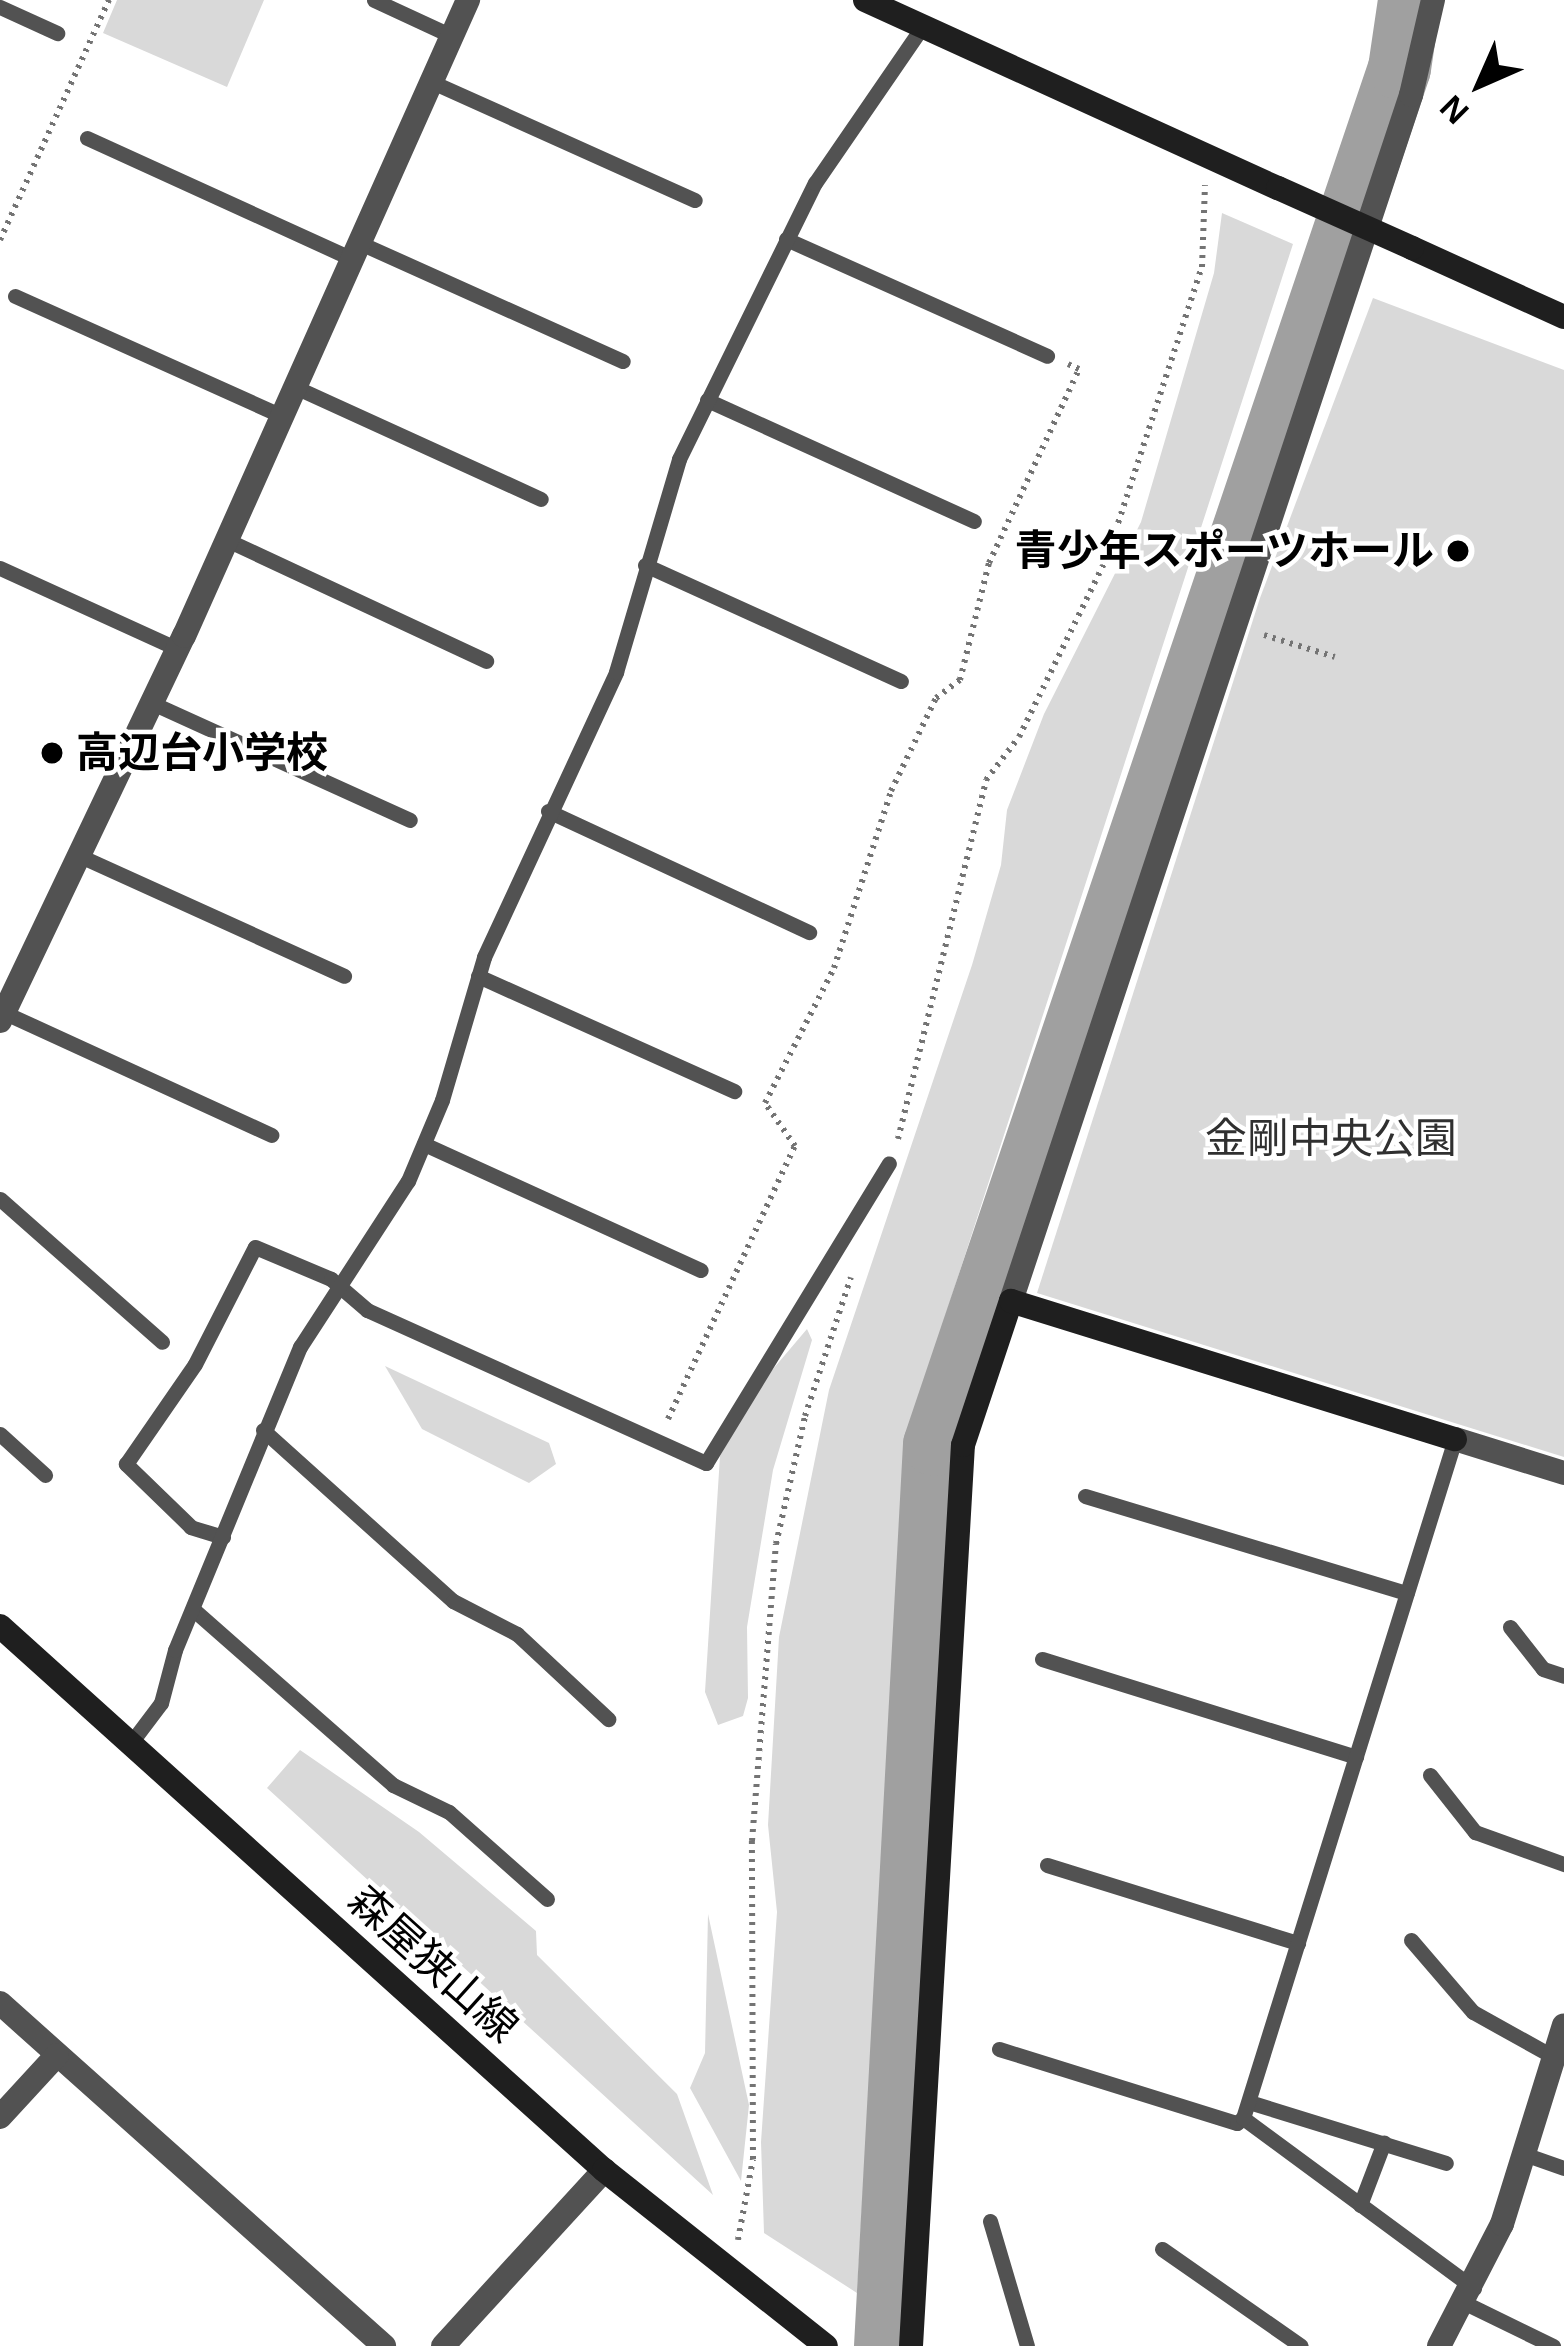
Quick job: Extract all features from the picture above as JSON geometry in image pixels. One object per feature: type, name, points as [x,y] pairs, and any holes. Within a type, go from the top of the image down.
[{"type":"street","points":[[3,1017],[178,649],[468,0]]},
{"type":"street","points":[[866,0],[1564,317]]},
{"type":"street","points":[[910,2346],[963,1445],[1411,95],[1433,0]]},
{"type":"street","points":[[1011,1301],[1564,1473]]},
{"type":"street","name":"森屋狭山線","points":[[0,1626],[604,2170],[826,2346]]},
{"type":"street","points":[[0,2003],[384,2346]]},
{"type":"street","points":[[1438,2346],[1470,2296],[1524,2154],[1564,2025]]},
{"type":"street","points":[[0,2117],[57,2055]]},
{"type":"street","points":[[443,2346],[604,2170]]},
{"type":"lane","points":[[374,0],[452,37]]},
{"type":"lane","points":[[0,7],[57,33]]},
{"type":"lane","points":[[130,1744],[161,1703],[262,1430],[300,1347],[341,1293],[424,1144],[478,976],[548,812],[616,672],[645,565],[707,400],[815,183],[923,26]]},
{"type":"lane","points":[[431,82],[695,200]]},
{"type":"lane","points":[[87,138],[622,361]]},
{"type":"lane","points":[[786,239],[1048,356]]},
{"type":"lane","points":[[15,296],[282,416]]},
{"type":"lane","points":[[295,387],[541,499]]},
{"type":"lane","points":[[707,400],[974,521]]},
{"type":"lane","points":[[227,540],[486,661]]},
{"type":"lane","points":[[645,565],[901,681]]},
{"type":"lane","points":[[0,568],[178,649]]},
{"type":"lane","points":[[152,703],[410,820]]},
{"type":"lane","points":[[548,812],[809,932]]},
{"type":"lane","points":[[80,856],[344,976]]},
{"type":"lane","points":[[478,976],[734,1091]]},
{"type":"lane","points":[[3,1017],[271,1136]]},
{"type":"lane","points":[[424,1144],[701,1270]]},
{"type":"lane","points":[[223,1537],[191,1526],[126,1464],[194,1364],[255,1247],[331,1279],[341,1293],[706,1463],[889,1163]]},
{"type":"lane","points":[[0,1199],[162,1342]]},
{"type":"lane","points":[[262,1430],[453,1601],[517,1634],[608,1719]]},
{"type":"lane","points":[[0,1434],[45,1475]]},
{"type":"lane","points":[[999,2049],[1237,2123],[1246,2110],[1455,1439]]},
{"type":"lane","points":[[1085,1496],[1407,1592]]},
{"type":"lane","points":[[195,1611],[393,1785],[449,1812],[547,1900]]},
{"type":"lane","points":[[1510,1627],[1543,1669],[1564,1676]]},
{"type":"lane","points":[[1042,1659],[1356,1757]]},
{"type":"lane","points":[[1430,1775],[1475,1832],[1564,1864]]},
{"type":"lane","points":[[1046,1865],[1298,1943]]},
{"type":"lane","points":[[1411,1940],[1473,2012],[1554,2057]]},
{"type":"lane","points":[[1246,2110],[1384,2141],[1446,2163]]},
{"type":"lane","points":[[1246,2110],[1470,2296],[1553,2346]]},
{"type":"lane","points":[[1360,2205],[1384,2141]]},
{"type":"lane","points":[[1524,2154],[1564,2168]]},
{"type":"lane","points":[[991,2222],[1028,2346]]},
{"type":"lane","points":[[1162,2249],[1301,2346]]},
{"type":"path","points":[[0,240],[109,0]]},
{"type":"path","points":[[889,1163],[915,1091],[986,780],[1019,737],[1107,557],[1202,267],[1201,198],[1213,159]]},
{"type":"path","points":[[657,1442],[795,1146],[765,1103],[834,968],[891,791],[936,698],[960,680],[989,563],[1079,369],[1048,356]]},
{"type":"path","points":[[1236,626],[1335,657]]},
{"type":"path","points":[[725,2270],[743,2230],[753,2159],[752,1841],[776,1544],[805,1416],[854,1268]]},
{"type":"green space","points":[[117,0],[264,0],[227,87],[103,33]]},
{"type":"green space","points":[[1222,213],[1293,244],[908,1431],[857,2293],[764,2233],[761,2142],[777,1912],[768,1825],[779,1637],[829,1390],[972,965],[1001,865],[1007,810],[1044,714],[1141,522],[1214,273]]},
{"type":"green space","name":"金剛中央公園","points":[[1373,298],[1564,370],[1564,1457],[1037,1293],[1260,598]]},
{"type":"green space","points":[[807,1329],[812,1340],[773,1470],[747,1627],[748,1698],[743,1716],[718,1725],[705,1692],[720,1456],[762,1382]]},
{"type":"green space","points":[[385,1366],[549,1443],[556,1464],[529,1483],[422,1429]]},
{"type":"green space","points":[[300,1750],[419,1832],[536,1931],[537,1955],[677,2094],[713,2195],[267,1788]]},
{"type":"green space","points":[[708,1914],[749,2105],[741,2181],[690,2088],[705,2053]]},
{"type":"waterway","points":[[885,2346],[934,1444],[1399,68],[1409,0]]},
{"type":"place","name":"青少年スポーツホール","points":[[1458,551]]},
{"type":"place","name":"高辺台小学校","points":[[52,753]]}]
